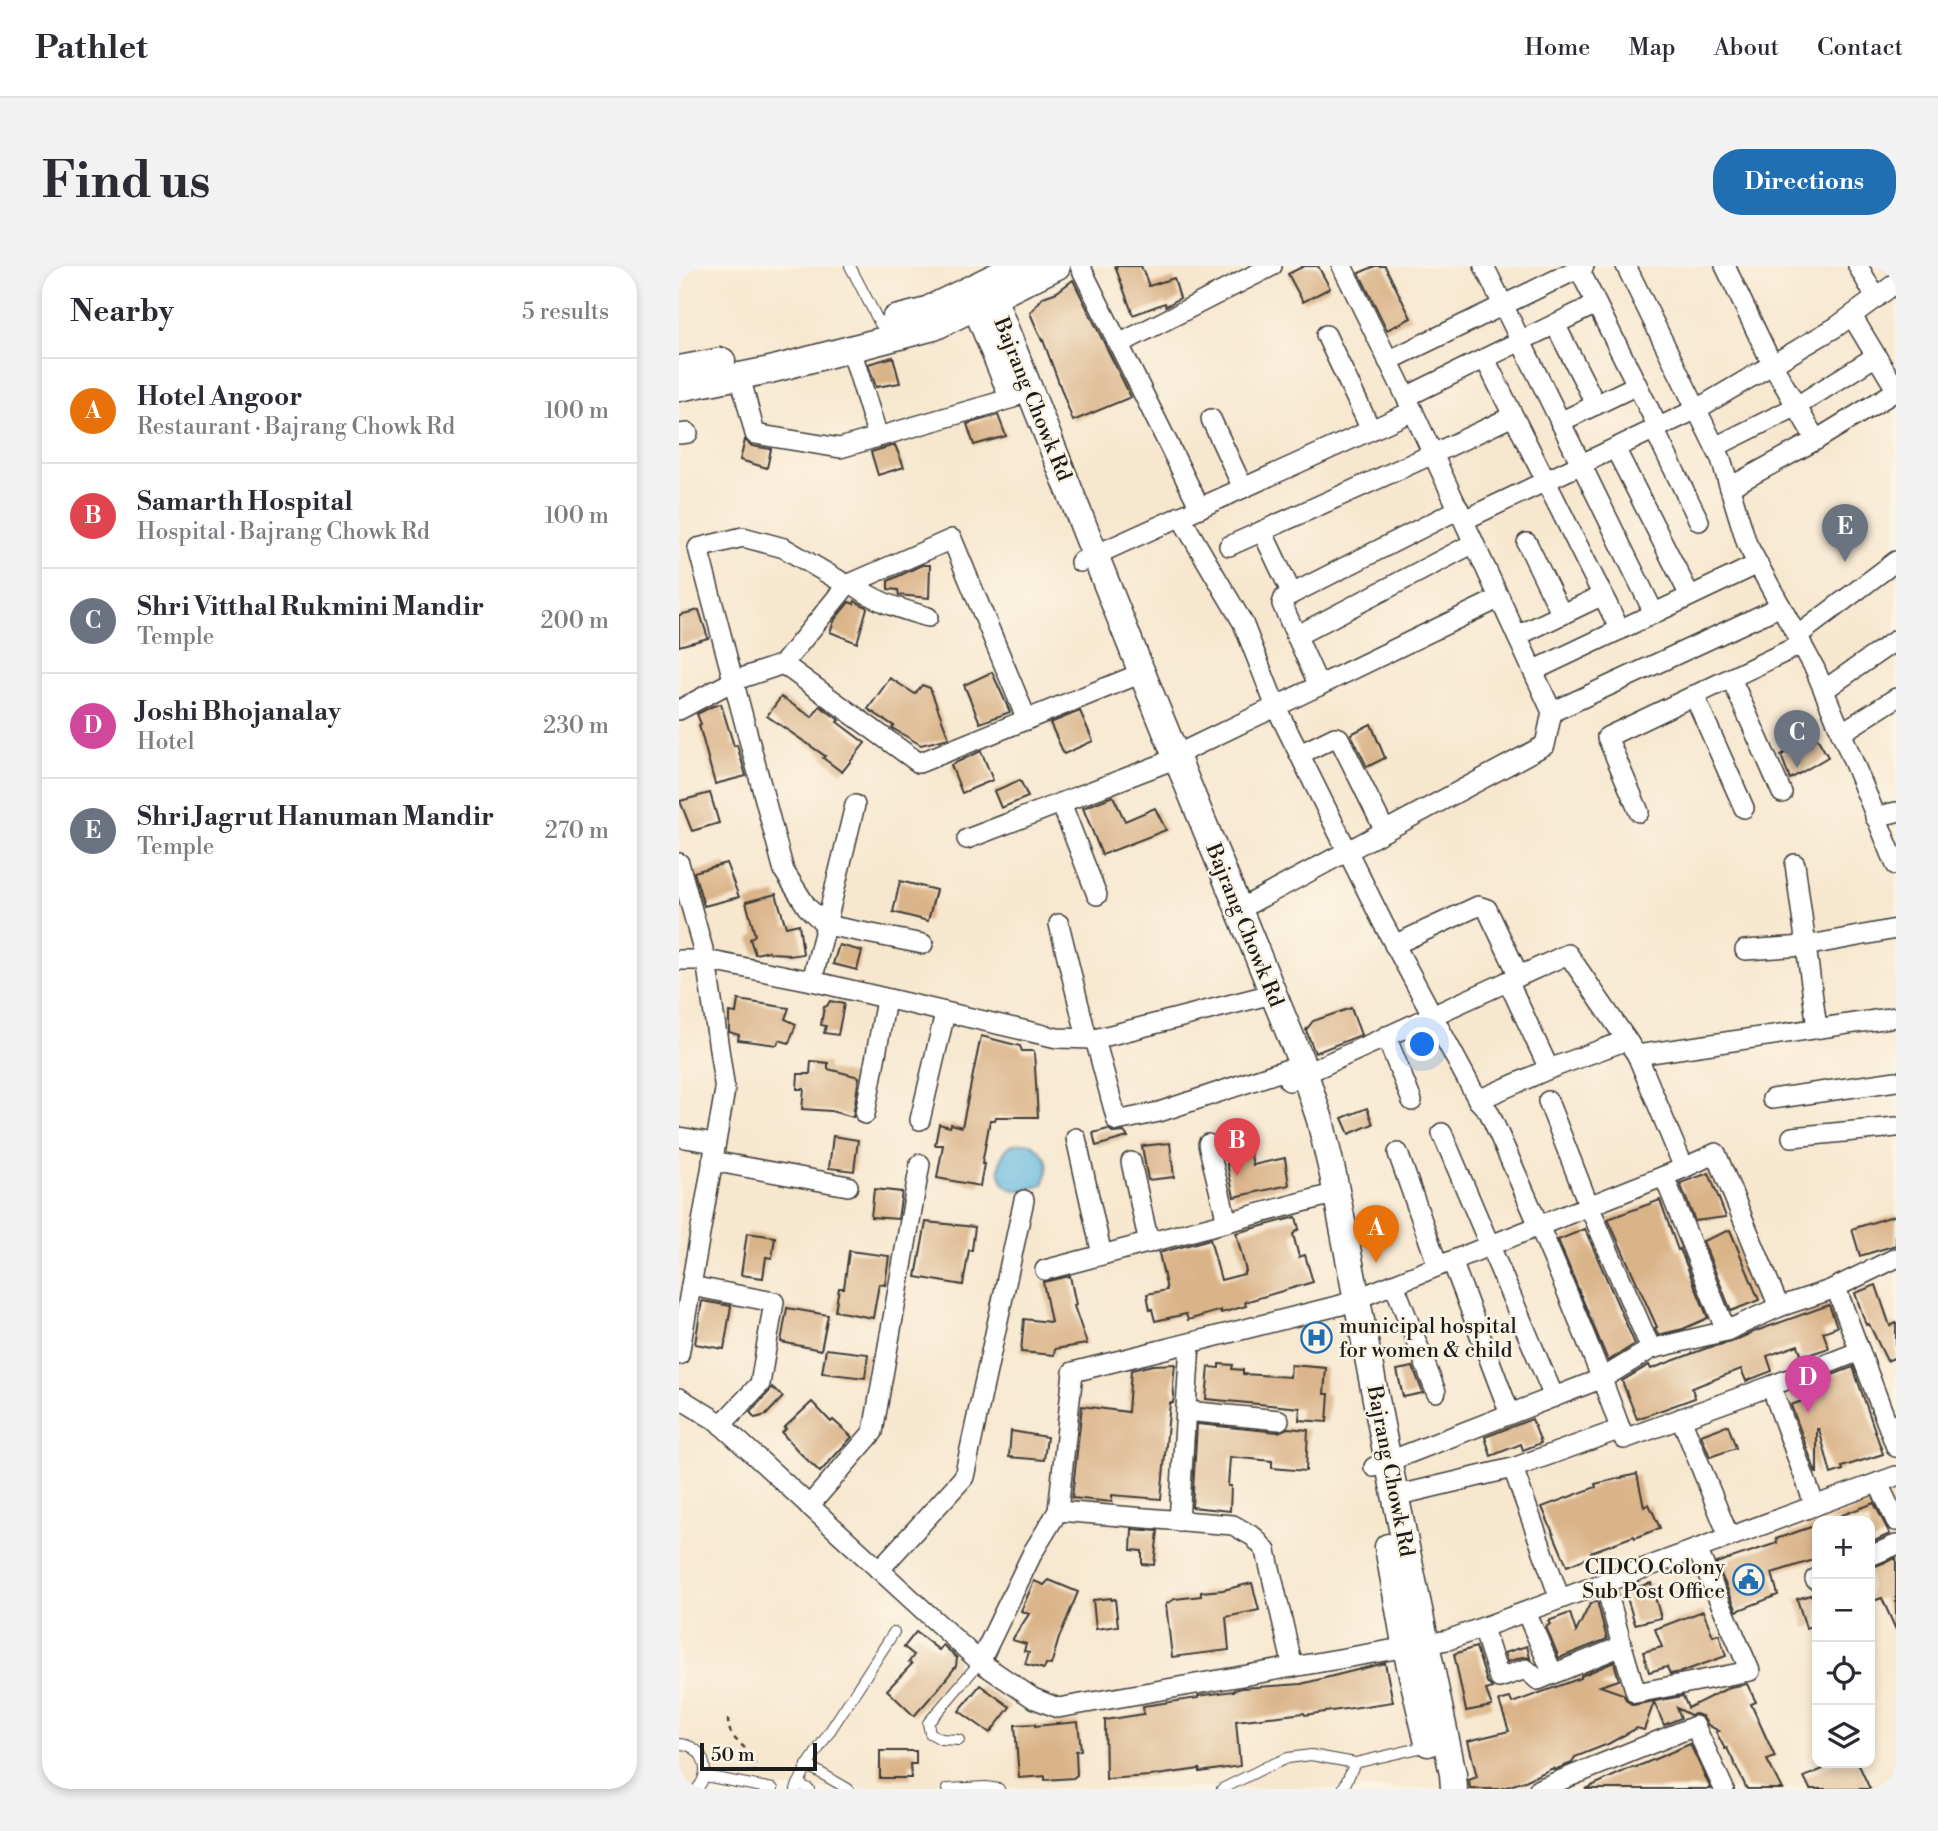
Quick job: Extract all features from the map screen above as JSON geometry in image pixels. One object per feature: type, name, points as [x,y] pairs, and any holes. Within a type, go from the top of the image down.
[{"type":"street","points":[[679,388],[740,376],[934,327],[981,297],[1017,266]]},
{"type":"street","points":[[679,369],[799,346],[981,297],[1057,266]]},
{"type":"street","points":[[1080,266],[1200,508]]},
{"type":"street","points":[[1119,344],[1272,266]]},
{"type":"street","points":[[1238,910],[1545,745],[1552,712],[1410,404],[1342,266]]},
{"type":"street","points":[[1484,266],[1654,614]]},
{"type":"street","points":[[1626,266],[1721,458],[1747,544],[1824,690],[1896,865]]},
{"type":"street","points":[[1725,266],[1772,364],[1816,440]]},
{"type":"street","points":[[1858,266],[1876,298]]},
{"type":"street","points":[[1388,361],[1581,267],[1699,521]]},
{"type":"street","points":[[1319,686],[1282,604],[1284,598],[1462,515],[1545,481],[1697,409],[1851,316],[1896,283]]},
{"type":"street","name":"Bajrang Chowk Rd","points":[[981,297],[1013,398],[1087,558]]},
{"type":"street","name":"Bajrang Chowk Rd","points":[[981,297],[1265,996]]},
{"type":"street","points":[[1087,558],[1371,430],[1485,359],[1596,304]]},
{"type":"street","points":[[1730,487],[1816,440],[1896,390],[1851,316]]},
{"type":"street","points":[[1555,324],[1596,405]]},
{"type":"street","points":[[1326,335],[1371,430]]},
{"type":"street","points":[[851,349],[878,437]]},
{"type":"street","points":[[1716,447],[1797,406],[1876,356]]},
{"type":"street","points":[[1485,359],[1620,630]]},
{"type":"street","points":[[740,376],[755,434],[840,448],[1013,398]]},
{"type":"street","points":[[1560,422],[1637,385]]},
{"type":"street","points":[[1229,546],[1513,416]]},
{"type":"street","points":[[1210,419],[1243,488]]},
{"type":"street","points":[[1615,448],[1690,596]]},
{"type":"street","points":[[1180,516],[1243,623],[1276,707],[1394,944],[1478,1100],[1489,1112],[1603,1378],[1624,1438],[1860,1351]]},
{"type":"street","points":[[1262,531],[1292,594]]},
{"type":"street","points":[[923,944],[826,925],[807,906],[784,872],[698,548],[743,537],[784,548],[883,603],[928,617]]},
{"type":"street","points":[[679,710],[733,681],[783,664],[849,584],[952,539],[1027,720]]},
{"type":"street","points":[[1296,636],[1474,543]]},
{"type":"street","points":[[1527,543],[1562,615]]},
{"type":"street","points":[[1639,812],[1607,737],[1731,678],[1800,640],[1896,561]]},
{"type":"street","points":[[1533,671],[1758,564]]},
{"type":"street","points":[[1517,636],[1603,595]]},
{"type":"street","points":[[968,839],[1169,760],[1500,598]]},
{"type":"street","points":[[1552,712],[1781,606]]},
{"type":"street","points":[[1824,690],[1896,640]]},
{"type":"street","points":[[783,664],[919,763],[1135,676]]},
{"type":"street","points":[[1731,678],[1782,793]]},
{"type":"street","points":[[1695,695],[1744,808]]},
{"type":"street","points":[[1840,733],[1896,698]]},
{"type":"street","points":[[1300,754],[1335,737],[1339,738],[1385,831]]},
{"type":"street","name":"Bajrang Chowk Rd","points":[[1169,760],[1238,910],[1293,1074],[1329,1196],[1416,1646],[1453,1774],[1454,1789]]},
{"type":"street","points":[[1061,803],[1097,895]]},
{"type":"street","points":[[812,981],[855,805]]},
{"type":"street","points":[[1875,817],[1896,813]]},
{"type":"street","points":[[679,863],[706,960],[725,1090],[679,1354]]},
{"type":"street","points":[[1795,864],[1817,1028]]},
{"type":"street","points":[[1394,944],[1478,906],[1487,909],[1549,1069]]},
{"type":"street","points":[[1059,924],[1117,1121],[1159,1112],[1293,1074],[1386,1036],[1568,954],[1632,1048],[1684,1168]]},
{"type":"street","points":[[1745,950],[1805,946],[1896,929]]},
{"type":"street","points":[[679,960],[706,960],[812,981],[1057,1038],[1091,1038],[1265,996]]},
{"type":"street","points":[[865,1114],[886,1000]]},
{"type":"street","points":[[920,1120],[944,1013]]},
{"type":"street","points":[[1478,1100],[1549,1069],[1632,1048],[1896,1017]]},
{"type":"street","points":[[1386,1036],[1412,1101]]},
{"type":"street","points":[[1772,1099],[1896,1081]]},
{"type":"street","points":[[1548,1101],[1589,1206],[1651,1349]]},
{"type":"street","points":[[1792,1137],[1896,1126]]},
{"type":"street","points":[[1442,1133],[1554,1397]]},
{"type":"street","points":[[679,1137],[714,1152],[848,1186]]},
{"type":"street","points":[[1076,1138],[1102,1255]]},
{"type":"street","points":[[1208,1144],[1227,1222]]},
{"type":"street","points":[[1398,1153],[1510,1414]]},
{"type":"street","points":[[980,1662],[1033,1552],[1058,1511],[1073,1372],[1349,1302],[1716,1153],[1779,1307]]},
{"type":"street","points":[[1131,1162],[1149,1242]]},
{"type":"street","points":[[809,1506],[873,1432],[920,1164]]},
{"type":"street","points":[[1664,1176],[1726,1331]]},
{"type":"street","points":[[1045,1270],[1329,1196]]},
{"type":"street","points":[[879,1570],[964,1477],[1024,1200]]},
{"type":"street","points":[[1381,1464],[1603,1378],[1651,1349],[1726,1331],[1779,1307],[1836,1288],[1896,1258]]},
{"type":"street","points":[[1394,1284],[1436,1392]]},
{"type":"street","points":[[691,1286],[774,1302],[760,1384],[720,1424]]},
{"type":"street","points":[[1836,1288],[1896,1447]]},
{"type":"street","points":[[1179,1521],[1190,1343]]},
{"type":"street","points":[[1771,1386],[1815,1506]]},
{"type":"street","points":[[679,1398],[720,1424],[980,1662],[1033,1698],[1058,1708],[1448,1640],[1887,1479],[1896,1521]]},
{"type":"street","points":[[1186,1411],[1279,1420]]},
{"type":"street","points":[[1681,1418],[1729,1537]]},
{"type":"street","points":[[1395,1496],[1513,1468],[1621,1429]]},
{"type":"street","name":"Bajrang Chowk Rd","points":[[1381,1464],[1395,1496],[1437,1789]]},
{"type":"street","points":[[1513,1468],[1560,1599]]},
{"type":"street","points":[[1058,1511],[1233,1525],[1254,1537],[1266,1551],[1293,1667]]},
{"type":"street","points":[[1875,1554],[1896,1545]]},
{"type":"street","points":[[1605,1583],[1636,1693],[1750,1671],[1697,1549]]},
{"type":"street","points":[[1526,1612],[1553,1674]]},
{"type":"street","points":[[1483,1628],[1499,1678],[1526,1669],[1538,1680],[1622,1646]]},
{"type":"street","points":[[1539,1789],[1567,1784],[1695,1726],[1724,1789]]},
{"type":"lane","points":[[851,266],[880,324]]},
{"type":"lane","points":[[809,1789],[797,1786],[807,1765],[894,1632]]},
{"type":"lane","points":[[959,1740],[935,1737],[930,1733],[928,1723],[980,1662]]},
{"type":"lane","points":[[679,1744],[691,1746],[702,1756],[705,1763],[705,1776],[697,1789]]},
{"type":"lane","points":[[1222,1789],[1288,1758],[1311,1755],[1355,1763],[1429,1746]]},
{"type":"lane","points":[[1343,1789],[1355,1763]]},
{"type":"lane","points":[[807,1765],[848,1789]]},
{"type":"lane","points":[[705,1776],[773,1789]]},
{"type":"lane","points":[[947,1789],[999,1789]]},
{"type":"path","points":[[728,1719],[731,1737],[752,1755],[755,1762],[753,1785]]},
{"type":"water","points":[[1031,1143],[1047,1161],[1043,1185],[1022,1190],[1009,1188],[1001,1178],[1002,1157],[1012,1145]]},
{"type":"building","points":[[1115,266],[1141,266],[1149,286],[1174,278],[1180,298],[1166,306],[1165,303],[1133,315]]},
{"type":"building","points":[[1304,266],[1318,266],[1330,288],[1303,302],[1288,274]]},
{"type":"building","points":[[1375,266],[1385,266],[1411,318],[1387,330],[1359,273]]},
{"type":"building","points":[[1073,280],[1131,397],[1073,421],[1030,313],[1043,297],[1057,292]]},
{"type":"building","points":[[893,357],[900,383],[876,387],[868,364]]},
{"type":"building","points":[[998,415],[1006,436],[974,445],[967,424]]},
{"type":"building","points":[[745,440],[752,446],[771,449],[767,468],[740,460]]},
{"type":"building","points":[[895,445],[904,467],[878,475],[871,452]]},
{"type":"building","points":[[922,565],[930,565],[929,598],[899,595],[898,590],[888,589],[888,581]]},
{"type":"building","points":[[855,601],[867,608],[857,643],[830,632],[835,619],[849,602],[854,604]]},
{"type":"building","points":[[699,610],[708,638],[679,646],[679,615]]},
{"type":"building","points":[[992,672],[1010,712],[980,723],[964,685]]},
{"type":"building","points":[[890,678],[915,694],[922,685],[930,688],[949,738],[921,745],[892,728],[894,726],[868,709]]},
{"type":"building","points":[[781,697],[812,717],[820,706],[865,743],[842,772],[823,758],[825,756],[767,716]]},
{"type":"building","points":[[721,704],[746,776],[715,784],[697,714]]},
{"type":"building","points":[[1080,711],[1093,741],[1064,754],[1050,723]]},
{"type":"building","points":[[1371,724],[1385,758],[1367,767],[1351,734]]},
{"type":"building","points":[[1816,736],[1828,757],[1790,779],[1781,755]]},
{"type":"building","points":[[981,751],[993,780],[962,793],[951,765]]},
{"type":"building","points":[[1020,780],[1028,797],[1001,808],[994,791]]},
{"type":"building","points":[[710,793],[719,823],[692,831],[680,801]]},
{"type":"building","points":[[1113,796],[1125,821],[1155,808],[1166,830],[1102,855],[1083,808]]},
{"type":"building","points":[[726,863],[739,897],[704,906],[694,872]]},
{"type":"building","points":[[900,881],[936,890],[928,921],[893,912]]},
{"type":"building","points":[[776,894],[786,927],[799,924],[803,954],[789,956],[769,951],[755,954],[750,939],[755,935],[746,902]]},
{"type":"building","points":[[839,945],[862,951],[857,970],[833,964]]},
{"type":"building","points":[[738,1000],[789,1008],[785,1019],[796,1024],[789,1043],[779,1040],[777,1045],[738,1040],[739,1035],[729,1032],[729,1012],[736,1013]]},
{"type":"building","points":[[830,1001],[844,1004],[838,1035],[824,1033],[826,1026],[821,1025],[824,1007]]},
{"type":"building","points":[[1351,1008],[1361,1035],[1315,1053],[1306,1030],[1313,1021]]},
{"type":"building","points":[[981,1036],[1020,1046],[1022,1051],[1034,1051],[1038,1117],[996,1117],[995,1120],[990,1120],[980,1186],[937,1178],[943,1145],[935,1145],[939,1124],[962,1127]]},
{"type":"building","points":[[811,1061],[828,1063],[828,1069],[859,1077],[853,1117],[831,1111],[802,1109],[804,1089],[797,1089],[798,1074],[810,1074]]},
{"type":"building","points":[[1367,1108],[1373,1124],[1349,1134],[1342,1118]]},
{"type":"building","points":[[1244,1123],[1253,1165],[1285,1158],[1289,1185],[1234,1197],[1222,1128]]},
{"type":"building","points":[[1108,1129],[1114,1133],[1124,1132],[1128,1137],[1096,1146],[1093,1133]]},
{"type":"building","points":[[833,1136],[858,1140],[854,1171],[829,1168]]},
{"type":"building","points":[[1170,1143],[1174,1177],[1148,1180],[1142,1146]]},
{"type":"building","points":[[1709,1173],[1726,1217],[1695,1221],[1680,1183]]},
{"type":"building","points":[[874,1189],[902,1192],[898,1219],[871,1217]]},
{"type":"building","points":[[1660,1200],[1678,1250],[1680,1249],[1708,1318],[1683,1329],[1658,1335],[1655,1328],[1657,1327],[1608,1219]]},
{"type":"building","points":[[1896,1215],[1896,1245],[1860,1256],[1852,1229]]},
{"type":"building","points":[[1296,1217],[1299,1229],[1293,1234],[1299,1257],[1305,1255],[1313,1282],[1245,1302],[1246,1306],[1221,1313],[1221,1310],[1188,1320],[1186,1314],[1155,1321],[1147,1294],[1167,1290],[1159,1253],[1210,1239],[1221,1280],[1244,1274],[1246,1271],[1236,1233]]},
{"type":"building","points":[[926,1222],[975,1227],[963,1285],[916,1277]]},
{"type":"building","points":[[1585,1229],[1635,1344],[1608,1361],[1558,1240]]},
{"type":"building","points":[[1730,1230],[1759,1300],[1731,1311],[1703,1241]]},
{"type":"building","points":[[747,1233],[775,1237],[772,1258],[766,1257],[763,1278],[741,1275]]},
{"type":"building","points":[[849,1251],[889,1256],[885,1285],[879,1284],[873,1318],[835,1311],[839,1288],[844,1288]]},
{"type":"building","points":[[1070,1276],[1076,1305],[1074,1306],[1087,1344],[1055,1349],[1054,1355],[1021,1352],[1024,1319],[1051,1322],[1043,1282]]},
{"type":"building","points":[[1876,1285],[1890,1326],[1896,1323],[1896,1357],[1887,1361],[1869,1324],[1866,1325],[1855,1293]]},
{"type":"building","points":[[702,1301],[731,1306],[724,1349],[695,1344]]},
{"type":"building","points":[[1829,1305],[1837,1327],[1823,1332],[1829,1348],[1802,1357],[1798,1345],[1767,1356],[1772,1371],[1746,1381],[1741,1369],[1692,1388],[1695,1398],[1637,1419],[1622,1381],[1649,1365],[1651,1369]]},
{"type":"building","points":[[787,1308],[828,1315],[821,1350],[781,1342]]},
{"type":"building","points":[[826,1349],[868,1354],[865,1378],[822,1373]]},
{"type":"building","points":[[1175,1364],[1161,1499],[1112,1495],[1112,1502],[1072,1498],[1082,1406],[1128,1412],[1131,1370]]},
{"type":"building","points":[[1219,1364],[1233,1365],[1232,1369],[1243,1370],[1243,1374],[1290,1377],[1291,1365],[1326,1368],[1324,1394],[1329,1394],[1327,1422],[1299,1420],[1300,1408],[1206,1399],[1209,1367],[1219,1368]]},
{"type":"building","points":[[1413,1367],[1423,1393],[1403,1397],[1397,1370]]},
{"type":"building","points":[[1853,1367],[1883,1454],[1842,1467],[1843,1470],[1831,1474],[1817,1429],[1816,1473],[1791,1405],[1819,1395],[1817,1389],[1822,1387],[1819,1380]]},
{"type":"building","points":[[772,1387],[783,1397],[766,1415],[755,1418],[750,1412]]},
{"type":"building","points":[[812,1402],[831,1422],[833,1420],[852,1437],[820,1472],[782,1433]]},
{"type":"building","points":[[1532,1419],[1541,1443],[1523,1450],[1521,1444],[1491,1456],[1485,1437]]},
{"type":"building","points":[[1197,1424],[1278,1432],[1288,1428],[1308,1430],[1306,1471],[1272,1468],[1272,1461],[1230,1457],[1230,1511],[1192,1507]]},
{"type":"building","points":[[1728,1425],[1736,1448],[1710,1457],[1701,1435]]},
{"type":"building","points":[[1011,1431],[1047,1437],[1044,1460],[1009,1457]]},
{"type":"building","points":[[1637,1474],[1644,1507],[1649,1504],[1660,1528],[1591,1552],[1592,1556],[1567,1566],[1542,1507],[1596,1487],[1595,1484]]},
{"type":"building","points":[[1874,1503],[1890,1534],[1875,1541],[1875,1516],[1840,1516]]},
{"type":"building","name":"CIDCO Colony Sub Post Office","points":[[1812,1527],[1812,1561],[1772,1573],[1778,1595],[1737,1611],[1716,1563],[1777,1543],[1776,1539]]},
{"type":"building","points":[[1132,1529],[1158,1531],[1154,1565],[1142,1564],[1142,1551],[1131,1550]]},
{"type":"building","points":[[1896,1558],[1896,1630],[1882,1598],[1875,1600],[1875,1566]]},
{"type":"building","points":[[1049,1580],[1078,1592],[1051,1665],[1046,1664],[1044,1669],[1025,1664],[1029,1652],[1024,1651],[1026,1644],[1012,1640],[1029,1614],[1021,1611],[1034,1581],[1044,1585]]},
{"type":"building","points":[[1252,1583],[1259,1610],[1226,1617],[1229,1650],[1172,1657],[1166,1604],[1175,1599],[1201,1596],[1201,1592]]},
{"type":"building","points":[[1651,1583],[1661,1618],[1635,1624],[1625,1591]]},
{"type":"building","points":[[1812,1594],[1812,1626],[1806,1628],[1797,1599]]},
{"type":"building","points":[[1115,1599],[1118,1626],[1096,1629],[1093,1600]]},
{"type":"building","points":[[1597,1601],[1607,1639],[1559,1658],[1546,1627],[1550,1624],[1548,1621],[1570,1613],[1576,1632],[1590,1604]]},
{"type":"building","points":[[1703,1611],[1713,1636],[1719,1634],[1726,1656],[1681,1672],[1670,1674],[1667,1667],[1649,1672],[1643,1652],[1662,1647],[1655,1629]]},
{"type":"building","points":[[916,1632],[939,1650],[943,1645],[957,1658],[956,1666],[914,1716],[887,1690],[912,1664],[909,1662],[914,1655],[904,1647]]},
{"type":"building","points":[[1527,1646],[1530,1658],[1522,1657],[1507,1662],[1504,1653]]},
{"type":"building","points":[[1476,1647],[1487,1682],[1492,1688],[1486,1690],[1492,1706],[1466,1711],[1454,1654]]},
{"type":"building","points":[[1614,1662],[1619,1680],[1600,1686],[1623,1694],[1633,1705],[1683,1696],[1688,1708],[1730,1687],[1747,1684],[1756,1702],[1751,1704],[1775,1757],[1767,1760],[1782,1789],[1747,1789],[1716,1732],[1719,1731],[1708,1725],[1702,1716],[1690,1715],[1677,1708],[1681,1718],[1664,1725],[1654,1702],[1644,1730],[1637,1728],[1608,1744],[1575,1757],[1572,1763],[1554,1770],[1553,1768],[1525,1781],[1500,1789],[1470,1789],[1469,1780],[1477,1777],[1468,1741],[1509,1731],[1499,1701],[1510,1698],[1512,1703],[1581,1678]]},
{"type":"building","points":[[1385,1663],[1393,1702],[1305,1715],[1236,1721],[1240,1766],[1200,1772],[1200,1769],[1106,1779],[1105,1720],[1144,1714],[1143,1706],[1242,1688],[1301,1684]]},
{"type":"building","points":[[980,1685],[1010,1707],[990,1733],[959,1711]]},
{"type":"building","points":[[1078,1722],[1081,1750],[1076,1751],[1077,1775],[1073,1778],[1045,1780],[1045,1776],[1019,1778],[1015,1725]]},
{"type":"building","points":[[1690,1744],[1711,1789],[1585,1789],[1633,1767]]},
{"type":"building","points":[[880,1751],[916,1751],[916,1764],[910,1764],[911,1778],[880,1778]]},
{"type":"building","points":[[1825,1768],[1860,1768],[1870,1789],[1810,1789],[1804,1777]]},
{"type":"place","name":"Shri Jagrut Hanuman Mandir","points":[[1845,562]]},
{"type":"place","name":"Shri Vitthal Rukmini Mandir","points":[[1797,768]]},
{"type":"place","name":"Samarth Hospital","points":[[1237,1176]]},
{"type":"place","name":"Hotel Angoor","points":[[1376,1263]]},
{"type":"place","name":"municipal hospital for women & child","points":[[1316,1338]]},
{"type":"place","name":"Joshi Bhojanalay","points":[[1808,1413]]},
{"type":"place","name":"CIDCO Colony Sub Post Office","points":[[1748,1579]]}]
